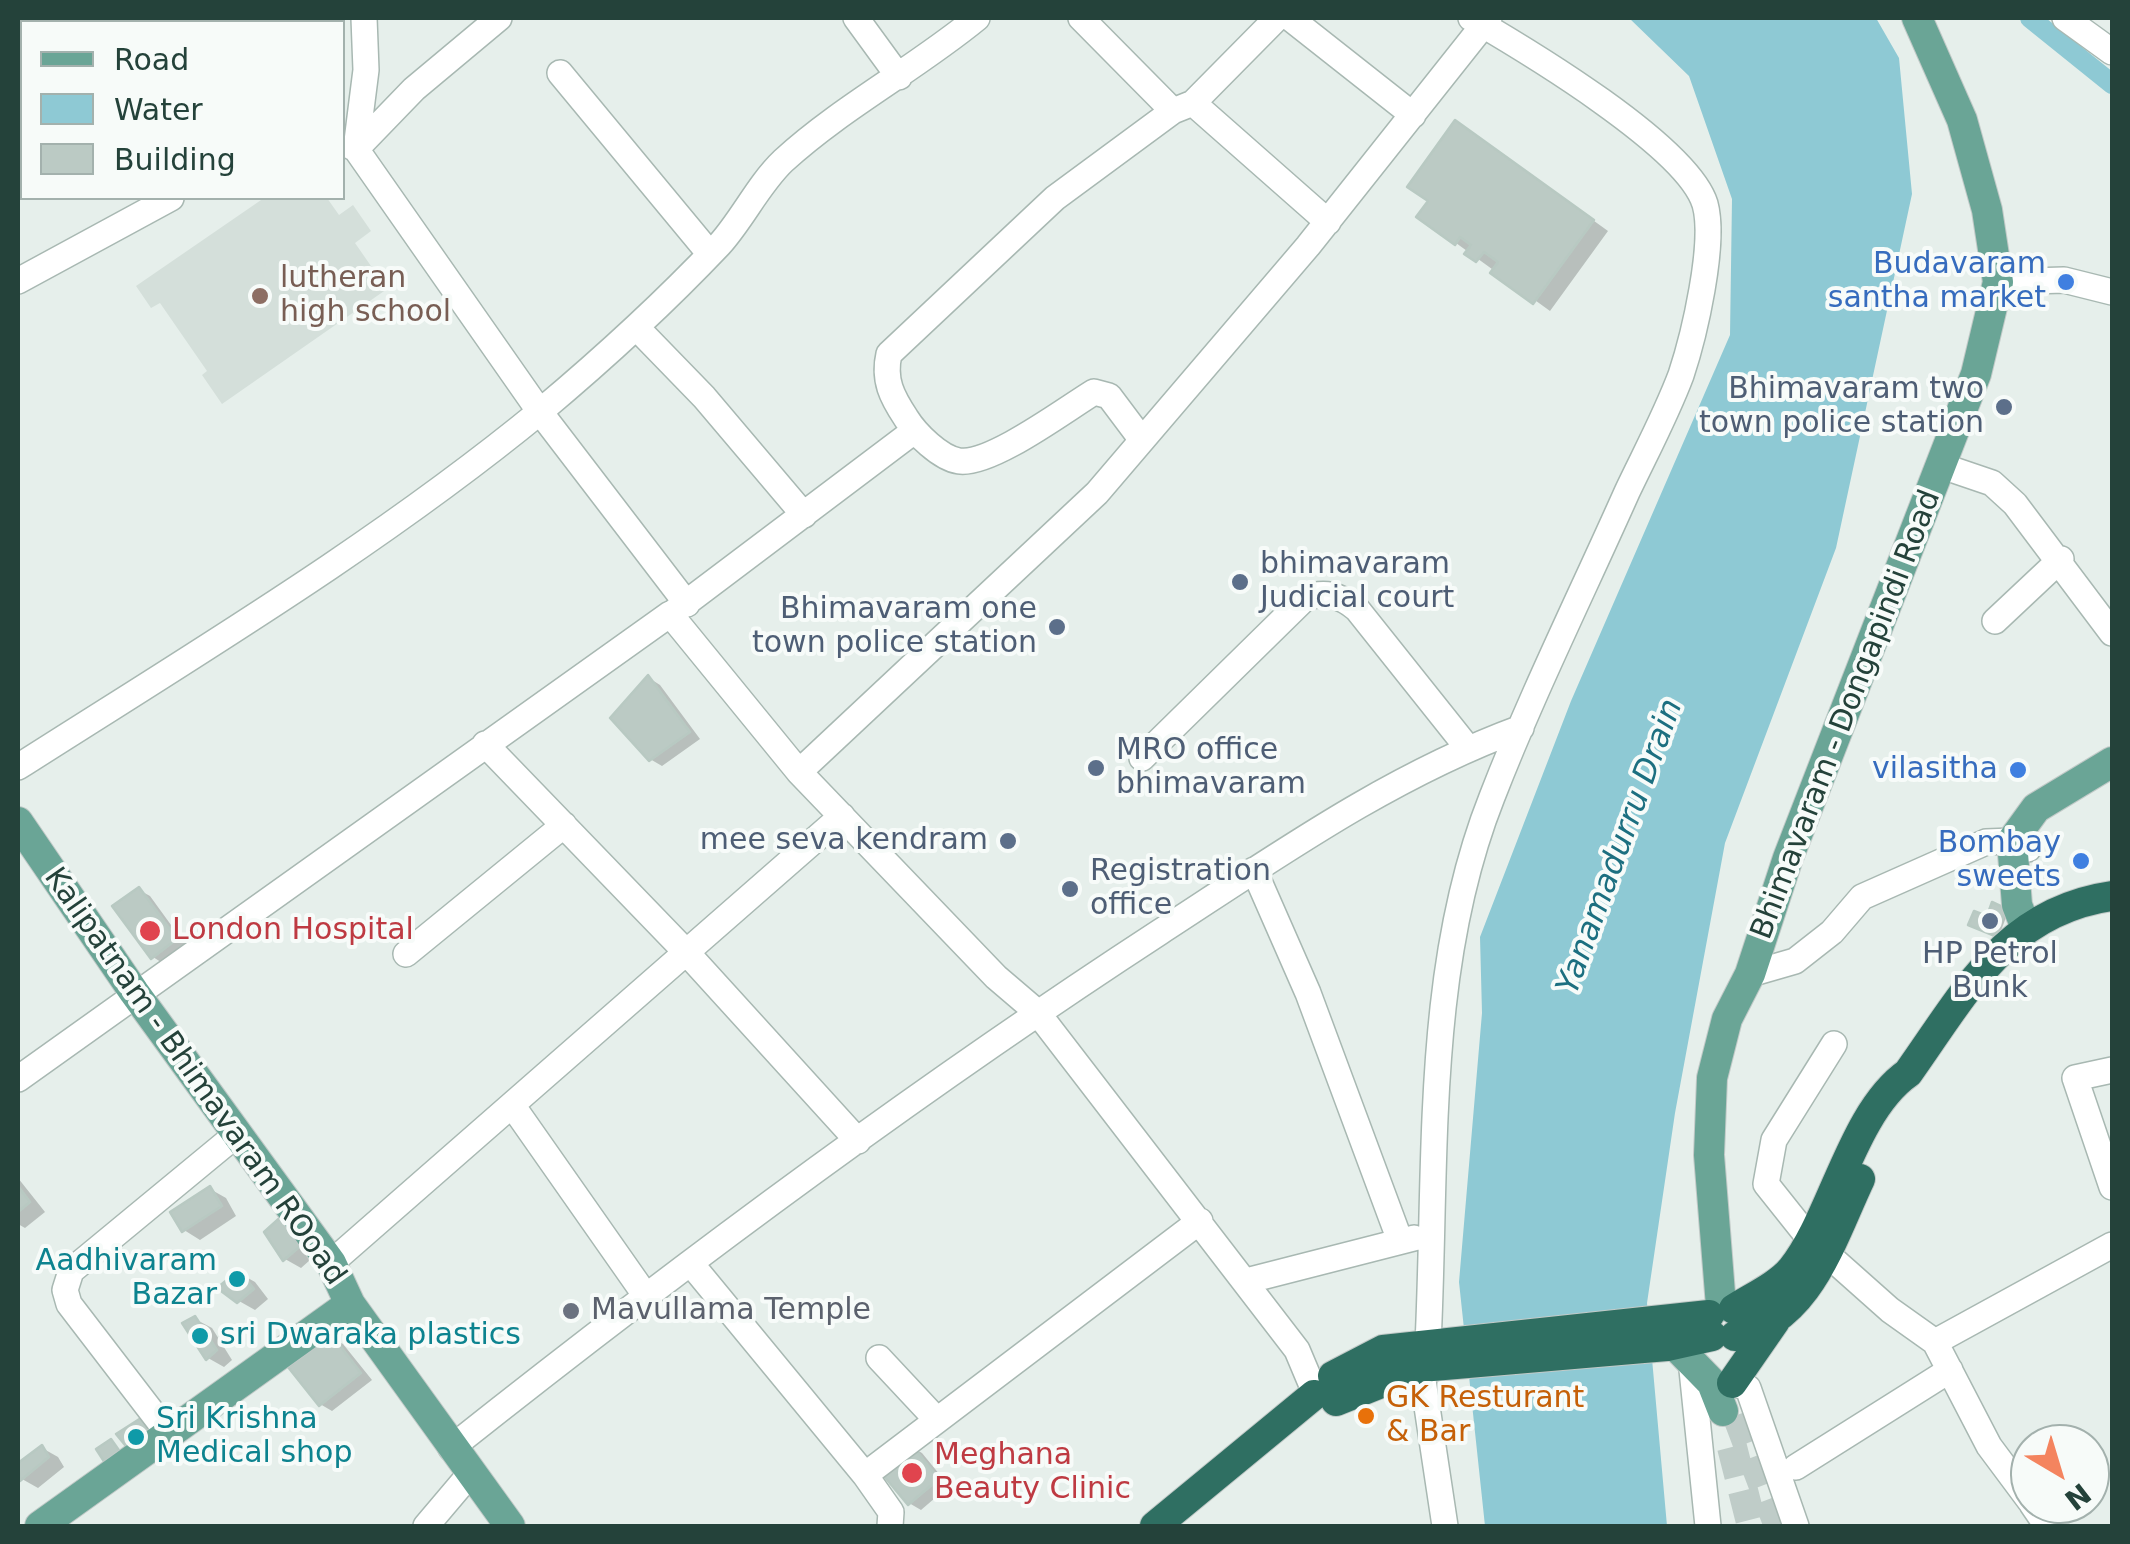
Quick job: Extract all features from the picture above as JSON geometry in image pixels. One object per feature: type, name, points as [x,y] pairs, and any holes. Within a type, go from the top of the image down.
[{"type":"highway","points":[[1722,1326],[1761,1331],[1795,1303],[1818,1244],[1909,1084],[1908,1073],[1970,986],[2032,924],[2063,906],[2112,896]]},
{"type":"highway","points":[[1178,1526],[1288,1426],[1383,1350],[1432,1354],[1674,1342],[1722,1326],[1789,1273],[1818,1244]]},
{"type":"highway","points":[[1726,1398],[1775,1322]]},
{"type":"highway","points":[[1155,1526],[1288,1426]]},
{"type":"main road","name":"Bhimavaram - Dongapindi Road","points":[[1726,1398],[1709,1155],[1712,1078],[1726,1019],[1750,974],[1788,858],[1976,374],[1998,282],[1987,210],[1962,120],[1916,18]]},
{"type":"main road","points":[[2032,924],[2017,905],[2020,845],[2036,808],[2112,762]]},
{"type":"main road","points":[[2020,845],[2046,822],[2112,786]]},
{"type":"main road","name":"Kalipatnam - Bhimavaram ROoad","points":[[18,822],[134,992],[331,1262],[350,1304],[510,1526]]},
{"type":"main road","points":[[40,1526],[350,1304]]},
{"type":"main road","points":[[1674,1342],[1726,1398]]},
{"type":"street","points":[[349,146],[366,70],[364,18]]},
{"type":"street","points":[[349,146],[499,18]]},
{"type":"street","points":[[856,18],[899,77]]},
{"type":"street","points":[[18,767],[304,584],[540,412],[637,328],[710,254],[779,165],[823,127],[899,77],[977,18]]},
{"type":"street","points":[[1082,18],[1183,107],[1328,222]]},
{"type":"street","points":[[1142,440],[1109,396],[1094,392],[982,460],[958,461],[914,431],[890,395],[886,370],[889,354],[1054,198],[1183,107],[1277,18]]},
{"type":"street","points":[[1290,18],[1413,114]]},
{"type":"street","points":[[2066,18],[2112,52]]},
{"type":"street","points":[[800,772],[1096,493],[1328,222],[1481,20],[1663,148],[1692,176],[1706,206],[1706,260],[1681,374],[1521,728],[1462,883],[1449,963],[1436,1119],[1432,1354],[1445,1526]]},
{"type":"street","points":[[560,72],[710,254]]},
{"type":"street","points":[[349,146],[386,187],[678,609],[800,772],[996,977],[1038,1012],[1296,1350],[1334,1387]]},
{"type":"street","points":[[18,282],[167,200]]},
{"type":"street","points":[[1998,282],[2064,280],[2112,292]]},
{"type":"street","points":[[637,328],[704,397],[804,515]]},
{"type":"street","points":[[18,1079],[134,992],[678,609],[914,431]]},
{"type":"street","points":[[1942,466],[1992,483],[2015,504],[2061,559],[2112,633]]},
{"type":"street","points":[[1995,621],[2061,559]]},
{"type":"street","points":[[1142,758],[1304,600],[1318,594],[1345,599],[1356,609],[1467,748]]},
{"type":"street","points":[[451,1448],[585,1342],[1038,1012],[1372,794],[1467,748],[1521,728]]},
{"type":"street","points":[[485,744],[687,953],[858,1141]]},
{"type":"street","points":[[331,1262],[842,816]]},
{"type":"street","points":[[406,954],[564,825]]},
{"type":"street","points":[[1750,974],[1795,960],[1832,932],[1862,897],[1986,842],[2020,845]]},
{"type":"street","points":[[1254,870],[1308,993],[1398,1238]]},
{"type":"street","points":[[1834,1044],[1774,1140],[1766,1184],[1818,1244],[1890,1310],[1936,1342],[1990,1446],[2010,1473]]},
{"type":"street","points":[[2112,1070],[2075,1078],[2112,1187]]},
{"type":"street","points":[[512,1105],[648,1299]]},
{"type":"street","points":[[168,1432],[69,1304],[65,1290],[70,1272],[237,1134]]},
{"type":"street","points":[[865,1475],[1200,1221]]},
{"type":"street","points":[[1246,1282],[1398,1238],[1434,1236]]},
{"type":"street","points":[[1936,1342],[2112,1244]]},
{"type":"street","points":[[692,1265],[865,1475],[892,1512],[890,1526]]},
{"type":"street","points":[[1674,1342],[1708,1526]]},
{"type":"street","points":[[879,1358],[937,1420]]},
{"type":"street","points":[[1796,1468],[1950,1370]]},
{"type":"street","points":[[1726,1398],[1748,1388],[1796,1526]]},
{"type":"street","points":[[426,1526],[470,1474]]},
{"type":"shaded area","name":"lutheran high school","points":[[261,200],[328,200],[339,215],[353,205],[371,231],[355,243],[387,289],[222,404],[202,375],[207,371],[160,303],[151,308],[136,286]]},
{"type":"water","name":"Yanamadurru Drain","points":[[1629,18],[1876,18],[1899,58],[1912,194],[1836,548],[1725,843],[1675,1113],[1647,1303],[1667,1526],[1485,1526],[1459,1282],[1482,1013],[1480,937],[1571,701],[1730,335],[1732,199],[1689,76]]},
{"type":"building","points":[[1455,120],[1594,220],[1533,304],[1490,273],[1498,262],[1484,252],[1476,262],[1464,254],[1471,245],[1460,237],[1455,245],[1416,217],[1428,201],[1407,187]]},
{"type":"building","points":[[648,675],[690,732],[649,761],[610,718]]},
{"type":"building","points":[[139,887],[177,939],[151,959],[112,906]]},
{"type":"building","points":[[1992,902],[2007,909],[1995,936],[1968,925],[1974,911],[1987,916]]},
{"type":"building","points":[[18,1186],[30,1202],[18,1212]]},
{"type":"building","points":[[210,1186],[222,1206],[182,1232],[170,1212]]},
{"type":"building","points":[[284,1214],[304,1243],[283,1261],[264,1232]]},
{"type":"building","name":"Aadhivaram Bazar","points":[[239,1270],[254,1289],[237,1303],[217,1288]]},
{"type":"building","name":"sri Dwaraka plastics","points":[[195,1316],[217,1350],[206,1360],[182,1323]]},
{"type":"building","points":[[331,1334],[361,1373],[319,1406],[288,1367]]},
{"type":"building","name":"Sri Krishna Medical shop","points":[[141,1418],[156,1439],[134,1456],[116,1434]]},
{"type":"building","points":[[111,1439],[123,1456],[107,1466],[96,1449]]},
{"type":"building","points":[[910,1443],[939,1479],[908,1505],[878,1469]]},
{"type":"building","points":[[42,1445],[49,1457],[20,1481],[18,1463]]},
{"type":"waterway","points":[[2030,18],[2112,84]]},
{"type":"tunnel","points":[[1737,1415],[1779,1526]]},
{"type":"tunnel","points":[[1732,1447],[1752,1526]]},
{"type":"place","name":"Budavaram santha market","points":[[2066,282]]},
{"type":"place","name":"lutheran high school","points":[[260,296]]},
{"type":"place","name":"Bhimavaram two town police station","points":[[2004,407]]},
{"type":"place","name":"bhimavaram Judicial court","points":[[1240,582]]},
{"type":"place","name":"Bhimavaram one town police station","points":[[1057,627]]},
{"type":"place","name":"MRO office bhimavaram","points":[[1096,768]]},
{"type":"place","name":"vilasitha","points":[[2018,770]]},
{"type":"place","name":"mee seva kendram","points":[[1008,841]]},
{"type":"place","name":"Bombay sweets","points":[[2081,861]]},
{"type":"place","name":"Registration office","points":[[1070,889]]},
{"type":"place","name":"HP Petrol Bunk","points":[[1990,921]]},
{"type":"place","name":"London Hospital","points":[[150,931]]},
{"type":"place","name":"Aadhivaram Bazar","points":[[237,1279]]},
{"type":"place","name":"Mavullama Temple","points":[[571,1311]]},
{"type":"place","name":"sri Dwaraka plastics","points":[[200,1336]]},
{"type":"place","name":"GK Resturant & Bar","points":[[1366,1416]]},
{"type":"place","name":"Sri Krishna Medical shop","points":[[136,1437]]},
{"type":"place","name":"Meghana Beauty Clinic","points":[[912,1473]]}]
